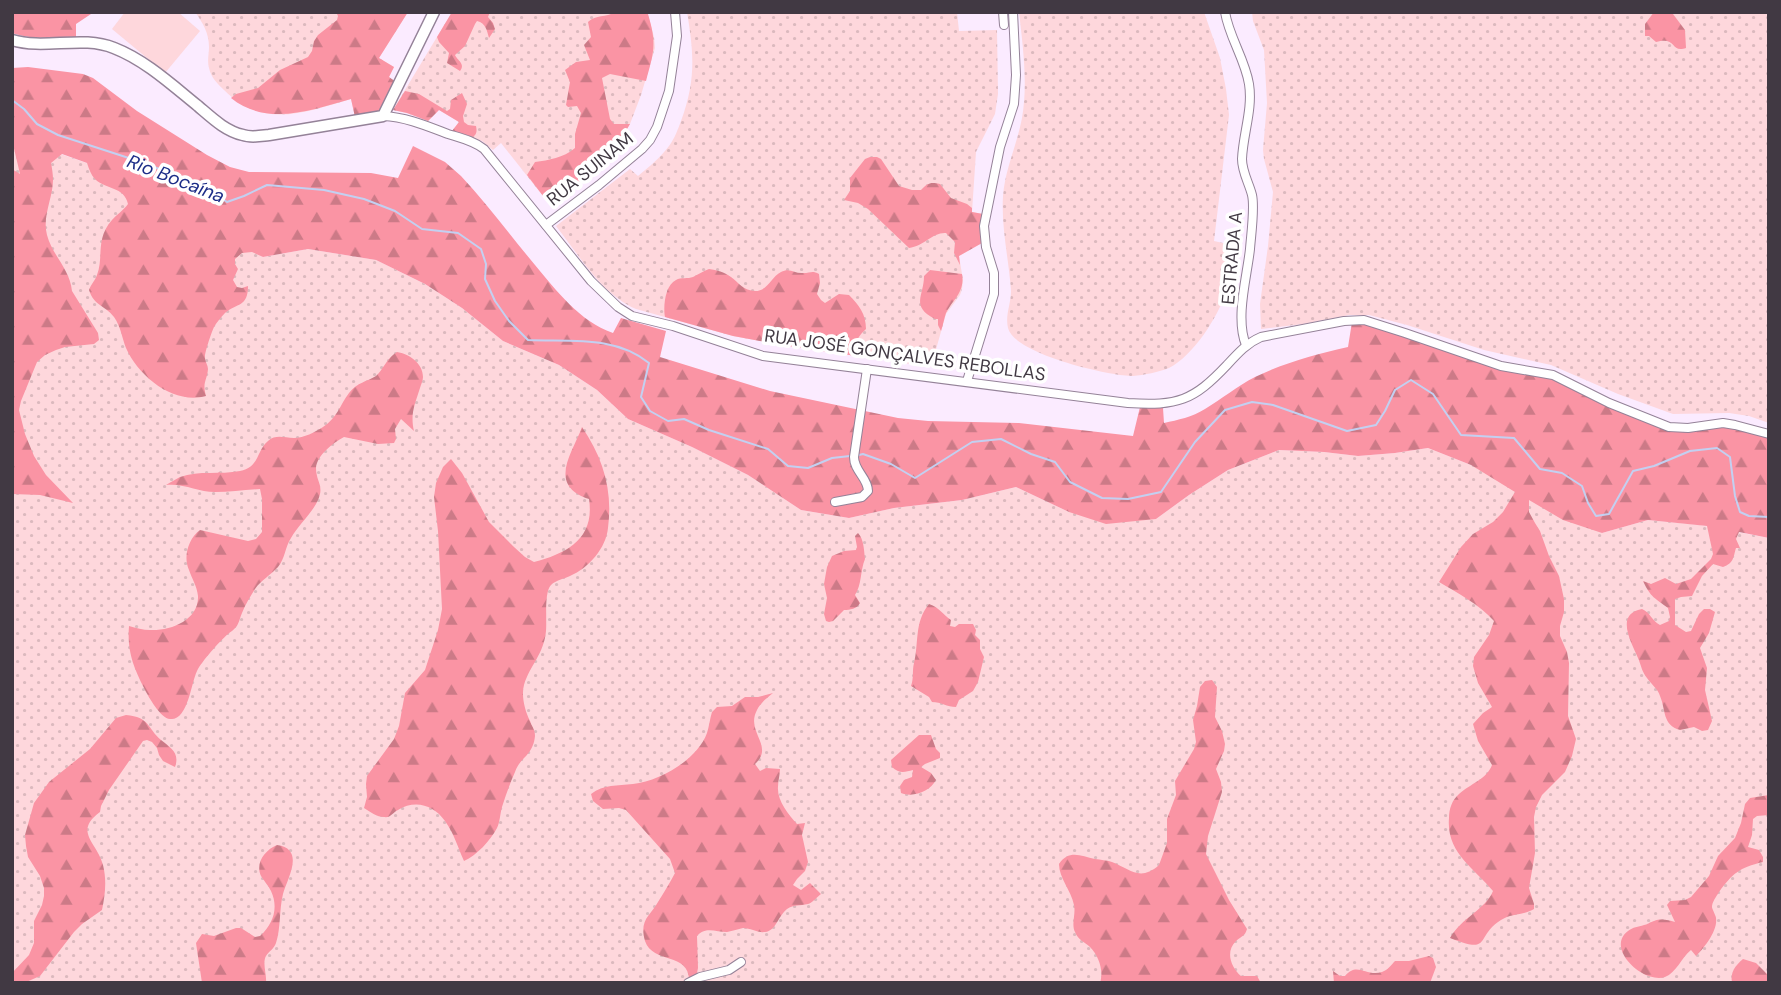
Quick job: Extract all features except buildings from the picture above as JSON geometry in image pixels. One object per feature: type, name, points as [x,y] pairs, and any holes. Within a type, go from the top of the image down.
[{"type":"street","points":[[383,116],[434,12]]},
{"type":"street","name":"RUA SUINAM","points":[[546,225],[599,185],[650,139],[669,91],[677,36],[675,12]]},
{"type":"street","points":[[1003,12],[1004,25]]},
{"type":"street","points":[[967,381],[994,294],[994,274],[984,237],[984,226],[1000,146],[1015,96],[1013,12]]},
{"type":"street","name":"ESTRADA A","points":[[1225,12],[1247,75],[1250,92],[1242,158],[1253,199],[1242,311],[1246,345]]},
{"type":"street","name":"RUA JOSÉ GONÇALVES REBOLLAS","points":[[12,40],[31,44],[87,43],[115,48],[155,72],[219,123],[244,136],[269,135],[383,116],[412,121],[479,145],[613,304],[638,318],[682,328],[764,356],[1128,403],[1168,402],[1191,397],[1202,390],[1246,345],[1261,337],[1358,320],[1405,332],[1501,366],[1553,375],[1609,403],[1669,427],[1688,428],[1723,423],[1769,435]]},
{"type":"street","points":[[835,502],[862,497],[868,491],[867,484],[854,465],[853,457],[867,369]]},
{"type":"street","points":[[688,983],[700,976],[729,970],[741,962]]},
{"type":"shaded area","points":[[125,12],[178,12],[200,31],[165,73],[112,29]]},
{"type":"shaded area","points":[[195,12],[408,12],[379,58],[394,67],[389,77],[396,82],[355,117],[351,99],[317,109],[285,114],[254,110],[239,102],[211,75],[208,37]]},
{"type":"shaded area","points":[[452,12],[647,12],[655,48],[630,124],[611,154],[581,182],[550,205],[501,143],[493,150],[482,141],[452,131],[459,122],[439,110],[428,121],[393,110]]},
{"type":"shaded area","points":[[687,12],[957,12],[959,31],[997,30],[998,94],[995,114],[976,152],[972,212],[983,214],[980,228],[982,243],[959,256],[962,289],[946,314],[931,367],[733,336],[636,309],[601,284],[556,226],[630,169],[638,176],[659,158],[671,143],[686,106],[691,80],[692,54]]},
{"type":"shaded area","points":[[1019,12],[1204,12],[1220,58],[1229,115],[1214,241],[1232,245],[1231,263],[1226,292],[1211,324],[1187,355],[1169,368],[1133,376],[1084,368],[1044,355],[1014,338],[1008,328],[1011,291],[1003,196],[1024,105],[1024,65]]},
{"type":"shaded area","points":[[1252,12],[1769,12],[1769,423],[1729,413],[1673,414],[1551,365],[1484,350],[1369,315],[1349,315],[1261,329],[1260,304],[1273,192],[1263,150],[1267,103],[1264,50]]},
{"type":"shaded area","points":[[12,134],[35,145],[144,183],[263,257],[308,249],[376,260],[425,284],[462,308],[503,341],[559,365],[597,390],[628,419],[748,475],[801,510],[849,518],[894,508],[962,500],[1016,487],[1069,512],[1156,519],[1228,470],[1279,450],[1358,456],[1428,448],[1471,465],[1602,533],[1648,520],[1700,525],[1769,538],[1769,983],[12,983]]},
{"type":"green space","points":[[12,12],[94,12],[76,24],[76,37],[52,38],[12,33]]},
{"type":"green space","points":[[336,12],[408,12],[379,58],[394,67],[389,77],[396,82],[379,113],[355,117],[351,99],[290,114],[275,114],[245,107],[231,98],[258,88],[280,70],[308,57],[318,35],[337,20]]},
{"type":"green space","points":[[452,12],[490,12],[488,17],[495,29],[489,38],[484,25],[477,21],[465,46],[455,55],[462,64],[460,71],[447,63],[449,53],[437,37]]},
{"type":"green space","points":[[615,12],[648,14],[653,33],[653,48],[646,81],[610,74],[602,78],[610,119],[614,124],[630,124],[595,169],[550,205],[527,175],[535,162],[561,156],[575,148],[575,134],[581,113],[577,106],[566,105],[570,82],[565,70],[576,62],[590,60],[584,45],[591,37],[588,22]]},
{"type":"green space","points":[[1654,12],[1673,12],[1685,30],[1686,48],[1678,48],[1667,41],[1656,42],[1645,36],[1645,24]]},
{"type":"green space","points":[[28,67],[83,74],[93,78],[137,111],[207,155],[230,167],[249,172],[371,173],[398,178],[413,146],[445,162],[461,176],[560,295],[590,321],[613,333],[621,318],[666,331],[660,357],[770,391],[898,418],[1019,423],[1133,436],[1140,407],[1163,408],[1164,423],[1190,416],[1266,372],[1300,359],[1348,347],[1352,322],[1367,322],[1444,347],[1550,376],[1670,428],[1723,425],[1769,436],[1769,538],[1739,532],[1736,539],[1740,548],[1736,548],[1731,562],[1723,567],[1713,564],[1702,576],[1692,596],[1675,599],[1675,625],[1686,632],[1691,631],[1704,609],[1715,612],[1709,633],[1700,648],[1707,668],[1705,690],[1712,721],[1708,730],[1702,731],[1694,727],[1680,730],[1670,725],[1659,693],[1645,676],[1627,630],[1629,617],[1642,609],[1660,625],[1669,621],[1668,608],[1656,600],[1643,581],[1651,584],[1665,578],[1676,584],[1691,579],[1713,554],[1707,526],[1648,520],[1602,533],[1563,520],[1529,500],[1529,512],[1559,576],[1564,599],[1560,636],[1569,663],[1568,716],[1576,739],[1565,772],[1542,795],[1536,807],[1535,853],[1529,888],[1534,909],[1501,920],[1478,944],[1463,943],[1450,938],[1460,925],[1485,903],[1493,891],[1457,850],[1449,830],[1449,815],[1457,796],[1482,778],[1492,765],[1478,741],[1473,724],[1492,707],[1478,683],[1473,666],[1474,657],[1489,635],[1494,621],[1461,595],[1439,582],[1461,547],[1473,534],[1493,522],[1503,512],[1515,492],[1471,465],[1428,448],[1358,456],[1279,450],[1228,470],[1156,519],[1106,524],[1069,512],[1016,487],[962,500],[894,508],[849,518],[801,510],[748,475],[628,419],[597,390],[559,365],[503,341],[462,308],[425,284],[376,260],[308,249],[263,257],[252,252],[242,253],[235,259],[238,269],[233,280],[237,287],[248,286],[248,293],[244,301],[225,313],[213,329],[205,356],[208,369],[206,396],[182,396],[159,386],[139,369],[126,348],[114,317],[94,299],[89,290],[99,268],[103,234],[128,204],[126,198],[119,191],[95,179],[87,163],[62,154],[51,163],[53,180],[46,221],[47,235],[68,276],[72,291],[98,333],[99,340],[94,344],[56,350],[37,362],[19,410],[34,456],[46,475],[73,503],[40,495],[12,494],[12,169],[20,174],[12,140],[12,68]]},
{"type":"green space","points":[[405,91],[419,94],[447,111],[450,109],[451,100],[462,93],[467,104],[464,122],[476,126],[475,135],[473,137],[452,131],[459,122],[439,110],[428,121],[393,110]]},
{"type":"green space","points":[[865,159],[881,159],[899,186],[921,190],[929,184],[940,184],[951,198],[967,204],[972,208],[972,212],[983,214],[980,228],[982,243],[959,256],[960,265],[954,253],[955,242],[946,233],[909,248],[868,209],[858,203],[844,200],[850,191],[850,178]]},
{"type":"green space","points":[[709,269],[726,274],[751,291],[763,289],[784,271],[819,274],[817,294],[821,300],[825,303],[839,294],[849,295],[863,314],[866,329],[857,341],[856,356],[733,336],[665,317],[664,308],[669,286],[678,279],[693,277]]},
{"type":"green space","points":[[930,270],[962,274],[960,290],[946,313],[941,331],[938,319],[923,310],[920,300],[924,276]]},
{"type":"green space","points":[[397,352],[414,360],[421,367],[423,380],[413,414],[414,431],[401,419],[395,429],[394,443],[378,444],[344,437],[322,454],[316,468],[320,489],[316,504],[291,538],[280,564],[255,589],[237,626],[199,667],[181,714],[176,718],[166,718],[152,701],[137,673],[130,651],[129,626],[158,630],[175,626],[189,618],[194,612],[198,596],[187,565],[188,548],[192,538],[200,530],[248,541],[256,539],[262,532],[262,499],[260,489],[215,492],[166,485],[187,475],[246,469],[271,439],[302,437],[320,429],[332,420],[352,389],[376,376]]},
{"type":"green space","points":[[582,427],[596,451],[605,475],[609,501],[607,535],[590,563],[553,583],[549,589],[545,639],[523,689],[525,708],[535,736],[534,743],[513,776],[497,828],[483,847],[464,861],[441,815],[430,808],[411,805],[390,816],[381,817],[364,808],[367,776],[394,739],[405,693],[425,670],[438,630],[442,609],[434,497],[436,483],[443,467],[451,459],[462,473],[489,522],[525,557],[534,562],[558,554],[576,542],[588,524],[589,499],[576,493],[569,486],[566,477],[569,458]]},
{"type":"green space","points":[[858,533],[863,542],[865,559],[855,595],[860,603],[855,608],[844,610],[833,621],[826,621],[824,614],[827,598],[824,584],[827,567],[832,556],[856,550],[855,536]]},
{"type":"green space","points":[[929,604],[951,620],[950,626],[973,624],[975,635],[980,640],[984,657],[978,682],[973,691],[959,700],[956,707],[932,702],[929,697],[911,686],[919,626]]},
{"type":"green space","points":[[1212,680],[1217,687],[1215,717],[1225,744],[1216,769],[1222,792],[1208,836],[1206,854],[1247,929],[1233,945],[1230,955],[1232,964],[1241,976],[1257,976],[1261,983],[1100,983],[1101,969],[1098,959],[1074,929],[1074,905],[1059,864],[1067,856],[1076,855],[1110,861],[1130,871],[1141,873],[1159,865],[1167,843],[1167,819],[1176,795],[1175,781],[1196,742],[1193,720],[1200,687],[1205,681]]},
{"type":"green space","points":[[773,693],[760,705],[754,718],[762,751],[755,764],[760,771],[766,768],[780,769],[778,792],[781,802],[797,824],[805,823],[802,835],[808,862],[805,871],[793,885],[801,890],[810,883],[821,894],[810,903],[787,909],[769,931],[759,932],[743,928],[727,932],[707,930],[700,933],[697,936],[698,968],[695,983],[689,983],[684,966],[649,948],[643,928],[675,873],[670,859],[626,810],[603,809],[593,801],[591,794],[606,787],[644,782],[666,774],[686,760],[702,743],[712,712],[717,707],[732,706],[745,697]]},
{"type":"green space","points":[[126,715],[140,718],[171,748],[176,758],[175,767],[163,761],[152,742],[143,741],[109,790],[100,812],[88,825],[89,837],[104,871],[102,910],[74,932],[40,976],[24,983],[12,983],[12,973],[29,955],[34,943],[34,921],[44,896],[40,876],[28,857],[26,846],[25,835],[34,803],[49,782],[90,749],[116,718]]},
{"type":"green space","points":[[919,735],[931,735],[940,753],[940,758],[921,767],[936,780],[921,792],[911,795],[901,793],[900,786],[904,780],[912,777],[913,770],[897,771],[892,767],[891,760]]},
{"type":"green space","points":[[1769,795],[1769,815],[1753,819],[1748,847],[1759,850],[1763,862],[1737,872],[1719,892],[1712,905],[1716,918],[1715,928],[1707,943],[1696,956],[1691,950],[1665,977],[1656,978],[1638,970],[1624,955],[1622,938],[1628,931],[1657,920],[1675,922],[1667,905],[1670,901],[1691,897],[1709,876],[1718,856],[1735,838],[1745,804],[1750,798]]},
{"type":"green space","points":[[277,845],[291,852],[293,858],[283,894],[276,943],[265,959],[266,983],[202,983],[196,943],[202,934],[214,936],[241,928],[255,937],[260,936],[271,921],[273,897],[261,876],[259,866],[265,854]]},
{"type":"green space","points":[[1429,956],[1433,958],[1436,967],[1430,983],[1334,983],[1333,971],[1340,976],[1358,969],[1376,973],[1386,970],[1395,961]]},
{"type":"green space","points":[[1743,959],[1756,963],[1769,976],[1769,983],[1732,983],[1734,970]]},
{"type":"waterway","name":"Rio Bocaína","points":[[12,100],[37,124],[58,135],[204,186],[227,202],[267,185],[324,190],[364,199],[395,211],[422,229],[458,233],[481,249],[486,264],[485,279],[495,301],[509,321],[528,340],[607,344],[636,354],[649,363],[641,397],[650,411],[668,421],[684,419],[768,449],[788,466],[808,468],[832,458],[850,456]]},
{"type":"waterway","name":"Rio Bocaína","points":[[859,455],[891,464],[915,478],[972,442],[1001,439],[1055,462],[1070,482],[1102,498],[1128,499],[1161,492],[1195,442],[1225,410],[1252,402],[1273,405],[1347,431],[1376,425],[1395,390],[1411,380],[1433,394],[1461,435],[1514,438],[1540,469],[1562,473],[1582,486],[1596,516],[1609,514],[1633,471],[1654,466],[1690,451],[1717,448],[1730,457],[1740,512],[1749,516],[1769,517]]}]
